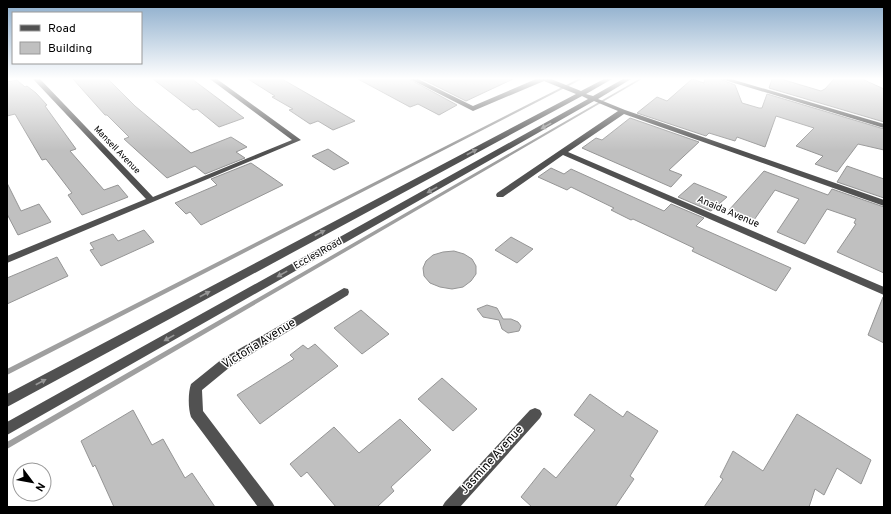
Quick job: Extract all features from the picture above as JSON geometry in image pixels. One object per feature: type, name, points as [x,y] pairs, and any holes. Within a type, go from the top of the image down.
[{"type":"street","name":"Mansell Avenue","points":[[59,103],[151,200]]},
{"type":"street","points":[[7,260],[297,140],[246,103]]},
{"type":"street","points":[[463,103],[473,108],[485,103]]},
{"type":"street","name":"Eccles Road","points":[[7,401],[557,103]]},
{"type":"street","name":"Eccles Road","points":[[7,429],[591,103]]},
{"type":"street","points":[[604,103],[884,203]]},
{"type":"street","points":[[806,103],[884,126]]},
{"type":"street","points":[[500,195],[624,111]]},
{"type":"street","name":"Anaida Avenue","points":[[564,153],[884,291]]},
{"type":"street","name":"Victoria Avenue","points":[[267,507],[196,413],[196,388],[226,363],[344,292]]},
{"type":"street","name":"Jasmine Avenue","points":[[450,507],[535,414]]},
{"type":"building","points":[[7,103],[45,103],[47,105],[45,106],[76,149],[70,151],[104,190],[118,185],[128,197],[82,215],[68,195],[72,193],[46,159],[42,160],[15,114],[7,116]]},
{"type":"building","points":[[94,103],[132,103],[191,153],[231,137],[247,147],[236,152],[245,158],[205,174],[195,166],[167,178],[124,139],[129,137],[107,115],[105,115]]},
{"type":"building","points":[[184,103],[224,103],[244,118],[219,127],[197,109],[193,110]]},
{"type":"building","points":[[282,103],[324,103],[355,121],[333,130],[318,121],[310,124],[289,110],[293,109]]},
{"type":"building","points":[[403,103],[453,103],[457,105],[439,115],[418,104],[410,107]]},
{"type":"building","points":[[650,103],[742,103],[762,108],[764,103],[797,103],[884,129],[884,150],[858,144],[837,172],[815,164],[823,156],[796,146],[814,128],[776,116],[765,147],[737,137],[735,141],[709,133],[706,136],[637,113]]},
{"type":"building","points":[[820,103],[884,103],[884,122]]},
{"type":"building","points":[[630,118],[699,142],[669,170],[682,175],[671,187],[582,148],[596,138],[602,140]]},
{"type":"building","points":[[328,149],[349,163],[334,170],[312,156]]},
{"type":"building","points":[[251,163],[283,185],[201,225],[190,212],[186,214],[175,203],[217,185],[211,179]]},
{"type":"building","points":[[847,166],[884,179],[884,198],[837,182]]},
{"type":"building","points":[[551,168],[564,174],[571,169],[664,211],[671,204],[704,218],[696,226],[791,268],[776,291],[692,251],[694,248],[611,210],[614,208],[571,187],[567,190],[538,177]]},
{"type":"building","points":[[764,171],[828,195],[832,189],[884,207],[884,273],[837,252],[856,224],[854,223],[856,219],[827,209],[805,244],[777,232],[799,199],[775,190],[754,220],[729,210]]},
{"type":"building","points":[[7,183],[21,211],[39,204],[51,222],[18,235],[7,214]]},
{"type":"building","points":[[694,183],[727,197],[711,211],[678,197]]},
{"type":"building","points":[[144,230],[154,242],[101,266],[90,250],[94,249],[90,243],[113,234],[118,241]]},
{"type":"building","points":[[511,237],[533,249],[517,263],[495,250]]},
{"type":"building","points":[[454,251],[464,254],[472,259],[476,266],[476,274],[471,281],[463,287],[452,289],[440,287],[430,283],[424,276],[423,268],[426,261],[433,255]]},
{"type":"building","points":[[57,257],[68,276],[7,304],[7,278]]},
{"type":"building","points":[[884,297],[884,343],[868,335]]},
{"type":"building","points":[[487,305],[497,308],[503,319],[511,319],[518,322],[521,326],[519,331],[508,333],[502,329],[499,320],[483,317],[477,309]]},
{"type":"building","points":[[361,310],[389,334],[362,354],[334,328]]},
{"type":"building","points":[[315,344],[338,366],[260,424],[237,395],[294,359],[290,355],[303,345],[308,349]]},
{"type":"building","points":[[442,378],[477,409],[453,431],[418,399]]},
{"type":"building","points":[[590,394],[623,417],[627,411],[658,431],[630,476],[634,479],[615,507],[532,507],[521,497],[544,468],[556,478],[595,430],[574,415]]},
{"type":"building","points":[[133,410],[152,445],[163,439],[185,478],[192,473],[215,507],[114,507],[95,465],[93,467],[81,441]]},
{"type":"building","points":[[797,414],[871,460],[861,484],[837,468],[824,495],[815,489],[809,507],[704,507],[723,479],[720,477],[733,451],[763,471]]},
{"type":"building","points":[[400,419],[431,450],[391,487],[394,491],[377,507],[336,507],[307,472],[301,477],[290,464],[334,427],[359,453]]},
{"type":"waterway","points":[[7,372],[534,103]]},
{"type":"waterway","points":[[7,446],[600,103]]}]
